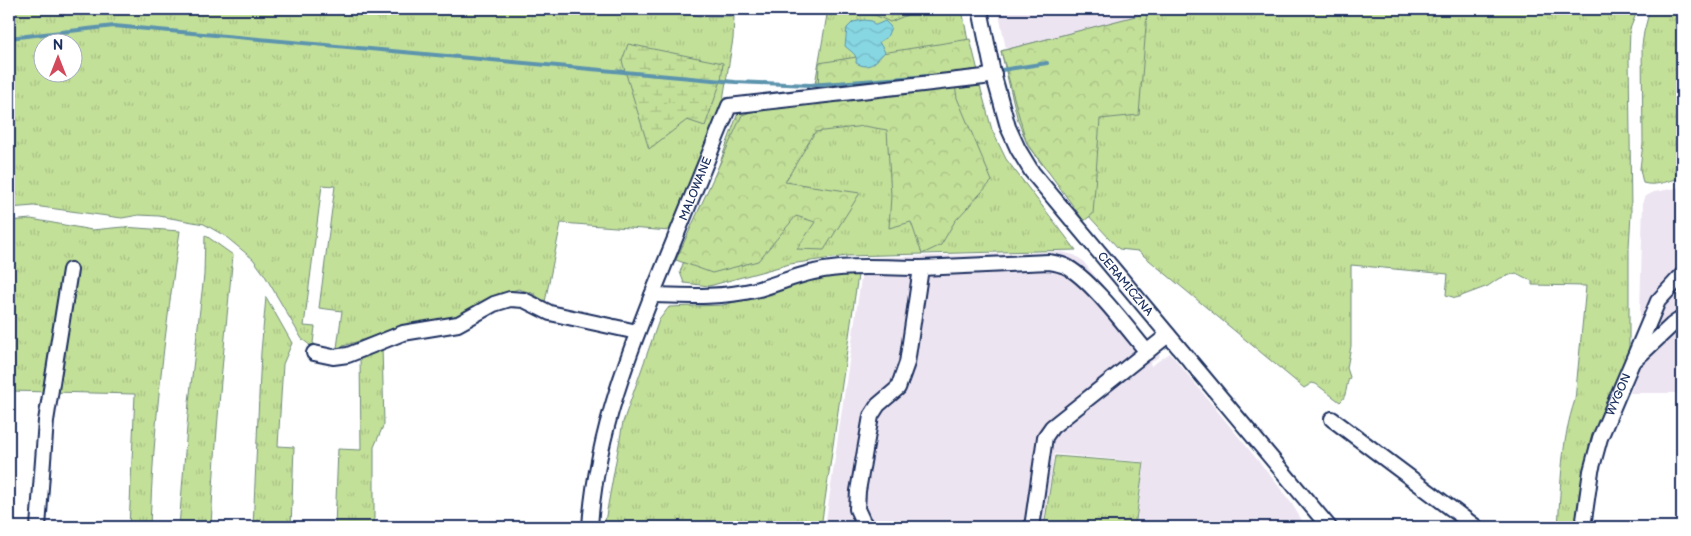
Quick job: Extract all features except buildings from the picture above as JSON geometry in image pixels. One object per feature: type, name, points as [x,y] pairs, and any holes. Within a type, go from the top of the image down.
[{"type":"street","name":"CERAMICZNA","points":[[980,9],[993,71],[1008,128],[1032,172],[1329,527]]},
{"type":"street","name":"MALOWANE","points":[[590,527],[595,477],[607,423],[636,332],[729,106],[984,78],[993,71]]},
{"type":"street","points":[[652,294],[693,297],[724,296],[756,290],[813,272],[833,269],[921,268],[1050,262],[1063,265],[1076,272],[1095,291],[1147,352]]},
{"type":"street","points":[[868,527],[863,522],[857,509],[858,491],[871,416],[878,406],[898,388],[904,376],[921,268]]},
{"type":"street","points":[[38,527],[46,420],[70,270]]},
{"type":"street","name":"WYGON","points":[[1583,527],[1591,471],[1600,438],[1658,301],[1682,275]]},
{"type":"street","points":[[314,353],[333,357],[348,355],[403,332],[458,324],[494,304],[510,299],[524,300],[550,313],[636,332]]},
{"type":"street","points":[[1631,364],[1682,318]]},
{"type":"street","points":[[1032,527],[1045,437],[1052,427],[1168,335]]},
{"type":"street","points":[[1332,419],[1476,527]]},
{"type":"shaded area","points":[[998,9],[1165,9],[1006,49]]},
{"type":"shaded area","points":[[1682,187],[1682,393],[1630,393],[1636,377],[1640,314],[1643,200],[1654,192]]},
{"type":"shaded area","points":[[1062,252],[1074,255],[1082,260],[1160,356],[1150,363],[1151,366],[1170,353],[1274,480],[1306,527],[1136,527],[1145,462],[1054,454],[1043,527],[825,527],[864,258]]},
{"type":"green space","points":[[9,9],[662,9],[700,16],[734,16],[733,39],[722,106],[670,231],[561,223],[545,302],[532,293],[518,289],[458,317],[387,332],[337,348],[342,311],[319,308],[335,186],[322,185],[304,326],[315,327],[313,343],[319,347],[311,346],[302,339],[264,274],[253,259],[225,236],[204,224],[159,216],[139,215],[122,218],[34,206],[9,208]]},
{"type":"green space","points":[[828,9],[962,9],[973,68],[815,84]]},
{"type":"green space","points":[[853,9],[907,9],[907,15],[890,22],[875,15],[853,13]]},
{"type":"green space","points":[[1165,9],[1638,9],[1630,29],[1629,57],[1631,214],[1629,247],[1629,351],[1579,527],[1558,527],[1562,463],[1570,415],[1575,400],[1586,286],[1532,285],[1532,281],[1516,273],[1456,298],[1446,295],[1448,274],[1351,265],[1351,346],[1347,368],[1350,377],[1343,400],[1340,402],[1316,384],[1312,383],[1304,388],[1138,251],[1119,249],[1044,167],[1028,146],[1018,121],[1001,51]]},
{"type":"green space","points":[[1650,9],[1682,9],[1682,178],[1653,184],[1643,183],[1640,169],[1643,143],[1642,45]]},
{"type":"green space","points":[[1147,13],[1139,115],[1100,119],[1093,214],[1084,221],[1026,141],[1001,51]]},
{"type":"green space","points":[[970,39],[979,75],[818,92],[819,63]]},
{"type":"green space","points":[[628,44],[723,63],[721,81],[705,126],[687,120],[649,149],[622,61]]},
{"type":"green space","points":[[955,85],[957,98],[992,181],[955,221],[941,245],[922,254],[911,222],[889,228],[891,195],[887,130],[864,126],[815,132],[785,182],[860,193],[824,250],[797,249],[815,222],[796,216],[758,261],[712,273],[676,260],[742,115],[775,104]]},
{"type":"green space","points":[[980,86],[992,130],[1006,159],[1076,250],[847,256],[790,264],[709,286],[684,283],[680,272],[738,113]]},
{"type":"green space","points":[[31,219],[92,230],[123,227],[180,231],[160,379],[150,527],[129,527],[135,394],[9,391],[9,221]]},
{"type":"green space","points":[[205,235],[233,255],[217,425],[211,527],[179,527],[189,402],[204,275]]},
{"type":"green space","points":[[821,275],[858,275],[821,527],[604,527],[623,422],[659,320],[669,307],[723,305],[775,292]]},
{"type":"green space","points":[[266,297],[292,343],[283,364],[278,446],[294,447],[291,527],[253,527],[261,352]]},
{"type":"green space","points":[[382,345],[384,424],[374,447],[374,527],[335,527],[338,449],[361,450],[360,354]]},
{"type":"green space","points":[[1055,456],[1144,463],[1135,527],[1044,527]]},
{"type":"water","points":[[872,21],[874,25],[885,21],[891,27],[887,37],[879,42],[885,52],[876,62],[865,66],[856,63],[855,55],[845,46],[847,28],[853,22]]},
{"type":"waterway","points":[[9,38],[114,26],[735,82],[810,85],[930,76]]},
{"type":"waterway","points":[[995,71],[1047,63]]}]
